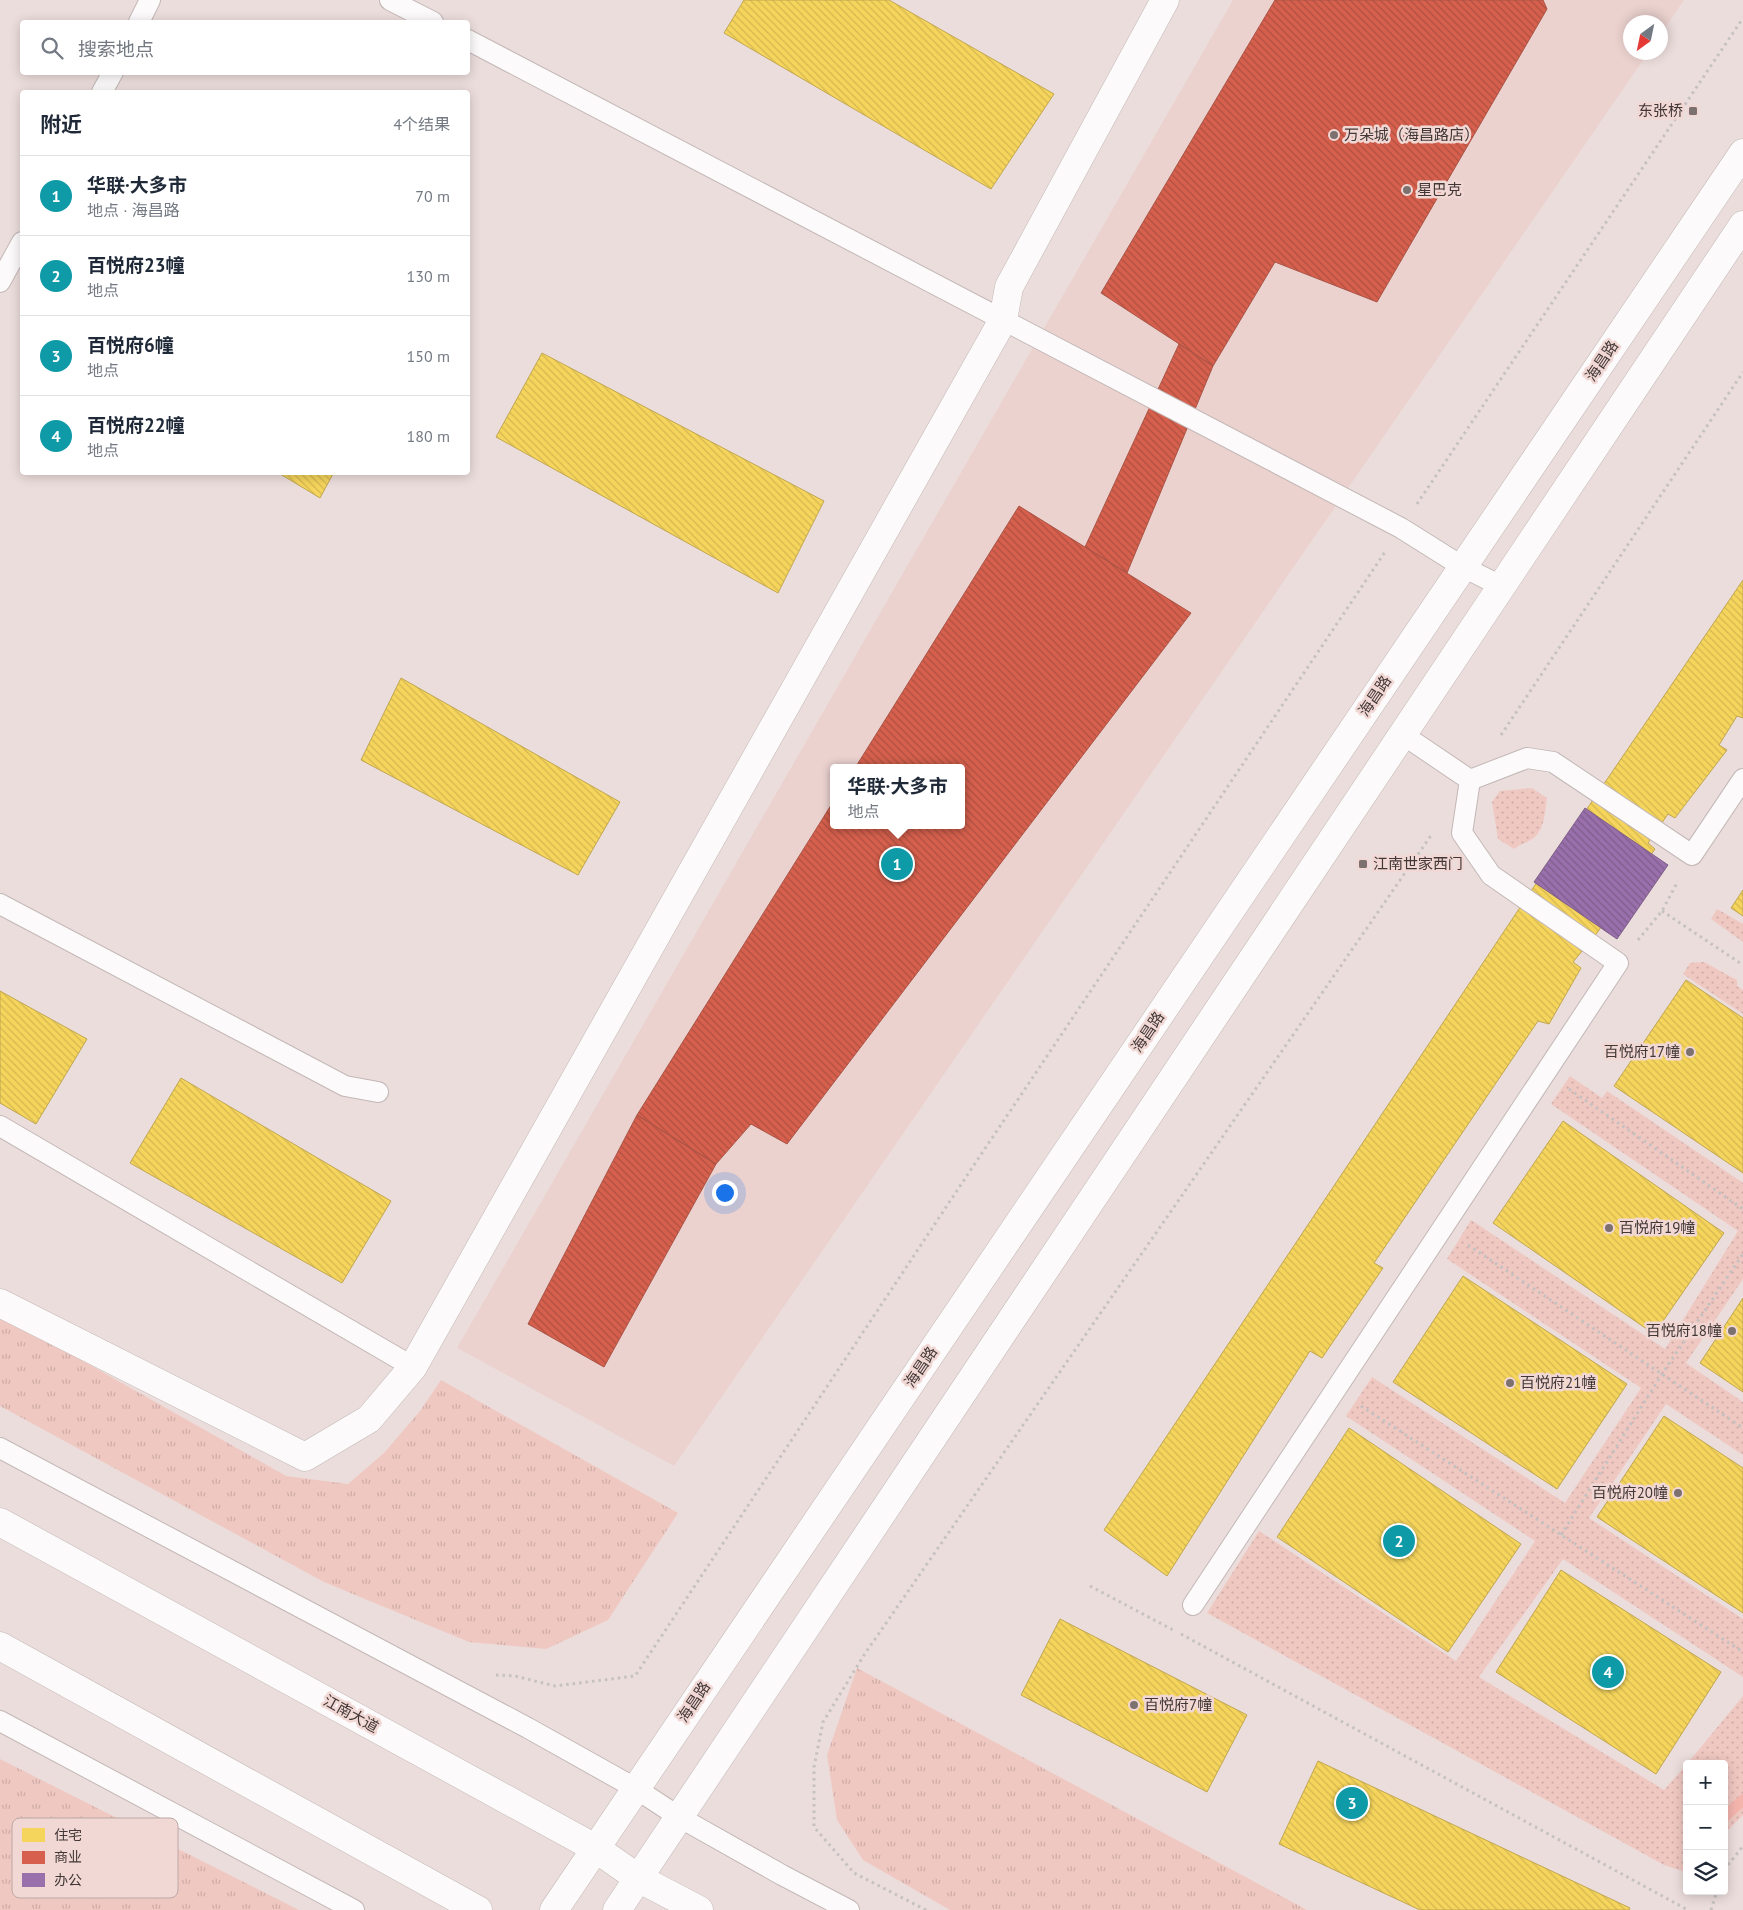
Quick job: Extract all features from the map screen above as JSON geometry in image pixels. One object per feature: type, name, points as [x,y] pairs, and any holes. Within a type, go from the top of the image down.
[{"type":"main road","points":[[0,1303],[305,1457],[369,1420],[413,1367],[1003,320],[1010,287],[1165,0]]},
{"type":"main road","name":"海昌路","points":[[554,1910],[1743,154]]},
{"type":"main road","points":[[617,1910],[1743,225]]},
{"type":"main road","name":"江南大道","points":[[0,1522],[595,1848],[638,1878],[699,1910]]},
{"type":"main road","points":[[0,1646],[478,1910]]},
{"type":"lane","points":[[139,20],[150,0]]},
{"type":"lane","points":[[390,0],[429,20]]},
{"type":"lane","points":[[470,41],[1401,528],[1463,567],[1501,586]]},
{"type":"lane","points":[[103,90],[111,75]]},
{"type":"lane","points":[[0,282],[20,246]]},
{"type":"lane","points":[[1402,734],[1470,780]]},
{"type":"lane","points":[[1470,780],[1527,758],[1553,762],[1692,855],[1743,779]]},
{"type":"lane","points":[[1193,1605],[1618,963],[1491,875],[1462,833],[1470,780]]},
{"type":"lane","points":[[0,904],[345,1086],[378,1092]]},
{"type":"lane","points":[[0,1126],[413,1367]]},
{"type":"lane","points":[[0,1448],[528,1728],[635,1788],[679,1817],[849,1910]]},
{"type":"lane","points":[[0,1721],[354,1910]]},
{"type":"path","points":[[555,1686],[635,1676],[978,1159],[1743,18]]},
{"type":"path","points":[[1470,780],[1524,702],[1743,372]]},
{"type":"path","points":[[926,1910],[854,1873],[814,1827],[814,1767],[823,1722],[864,1654],[1436,828]]},
{"type":"path","points":[[1618,963],[1662,911],[1692,855]]},
{"type":"path","points":[[1662,911],[1743,965]]},
{"type":"path","points":[[1546,1073],[1743,1209]]},
{"type":"path","points":[[1442,1228],[1743,1428]]},
{"type":"path","points":[[1561,1535],[1662,1374],[1743,1254]]},
{"type":"path","points":[[1336,1390],[1743,1652]]},
{"type":"path","points":[[1090,1586],[1688,1910]]},
{"type":"path","points":[[1177,1632],[1193,1605]]},
{"type":"path","points":[[1728,1865],[1743,1846]]},
{"type":"path","points":[[1711,1910],[1716,1895]]},
{"type":"shaded area","points":[[1233,0],[1684,0],[1668,24],[1668,15],[1623,15],[1623,60],[1643,60],[674,1466],[457,1348]]},
{"type":"green space","points":[[1532,788],[1547,798],[1543,824],[1535,837],[1514,849],[1498,839],[1492,802],[1500,791]]},
{"type":"green space","points":[[1717,909],[1743,924],[1743,942],[1711,919]]},
{"type":"green space","points":[[1704,962],[1737,980],[1737,986],[1743,990],[1743,1014],[1683,974],[1690,963]]},
{"type":"green space","points":[[1570,1076],[1602,1098],[1607,1091],[1743,1183],[1743,1279],[1686,1363],[1743,1402],[1743,1455],[1666,1404],[1589,1518],[1743,1619],[1743,1677],[1563,1559],[1479,1677],[1664,1790],[1683,1769],[1683,1872],[1664,1865],[1207,1613],[1259,1531],[1456,1661],[1535,1541],[1346,1416],[1372,1377],[1565,1503],[1641,1388],[1447,1259],[1471,1220],[1665,1349],[1738,1231],[1551,1104]]},
{"type":"green space","points":[[0,1314],[286,1476],[348,1484],[384,1453],[420,1411],[441,1380],[678,1513],[608,1620],[546,1649],[469,1642],[324,1582],[0,1406]]},
{"type":"green space","points":[[857,1668],[1307,1910],[950,1910],[863,1860],[837,1820],[827,1755]]},
{"type":"green space","points":[[1743,1696],[1743,1815],[1728,1830],[1728,1760],[1690,1760]]},
{"type":"green space","points":[[0,1759],[117,1818],[12,1818],[12,1898],[178,1898],[178,1849],[299,1910],[0,1910]]},
{"type":"building: 住宅","points":[[744,0],[889,0],[1054,94],[991,189],[724,33]]},
{"type":"building: 住宅","points":[[542,353],[824,501],[778,593],[496,437]]},
{"type":"building: 住宅","points":[[282,475],[332,475],[320,498]]},
{"type":"building: 住宅","points":[[1743,580],[1743,718],[1737,716],[1719,745],[1727,750],[1675,818],[1668,814],[1648,843],[1655,849],[1597,933],[1573,962],[1581,968],[1549,1024],[1538,1021],[1374,1263],[1383,1268],[1322,1358],[1310,1351],[1167,1576],[1104,1530],[1535,885]]},
{"type":"building: 住宅","points":[[401,678],[620,802],[578,875],[361,760]]},
{"type":"building: 住宅","points":[[1743,890],[1743,916],[1731,908]]},
{"type":"building: 住宅","name":"百悦府17幢","points":[[1686,980],[1743,1018],[1743,1173],[1614,1086]]},
{"type":"building: 住宅","points":[[0,991],[87,1039],[36,1124],[0,1103]]},
{"type":"building: 住宅","points":[[181,1078],[391,1201],[342,1283],[130,1163]]},
{"type":"building: 住宅","name":"百悦府19幢","points":[[1563,1121],[1724,1233],[1654,1334],[1493,1223]]},
{"type":"building: 住宅","name":"百悦府21幢","points":[[1463,1276],[1627,1384],[1557,1489],[1393,1382]]},
{"type":"building: 住宅","name":"百悦府18幢","points":[[1743,1298],[1743,1392],[1700,1363]]},
{"type":"building: 住宅","name":"百悦府20幢","points":[[1664,1416],[1743,1468],[1743,1613],[1597,1517]]},
{"type":"building: 住宅","points":[[1349,1428],[1521,1544],[1448,1652],[1277,1537]]},
{"type":"building: 住宅","points":[[1561,1570],[1721,1672],[1656,1774],[1496,1672]]},
{"type":"building: 住宅","name":"百悦府7幢","points":[[1060,1619],[1247,1715],[1207,1792],[1021,1695]]},
{"type":"building: 住宅","points":[[1318,1761],[1630,1908],[1629,1910],[1420,1910],[1279,1844]]},
{"type":"building: 商业","name":"万朵城（海昌路店）","points":[[1275,0],[1543,0],[1547,9],[1377,302],[1275,262],[1213,366],[1101,293]]},
{"type":"building: 商业","points":[[1179,344],[1213,366],[1127,573],[1085,547]]},
{"type":"building: 商业","points":[[1019,506],[1191,613],[787,1144],[751,1124],[716,1164],[637,1115],[830,807],[830,829],[965,829],[965,764],[858,764]]},
{"type":"building: 商业","points":[[637,1115],[716,1164],[604,1367],[528,1324]]},
{"type":"building: 办公","points":[[1585,808],[1668,865],[1617,939],[1534,882]]},
{"type":"waterway","points":[[1728,1813],[1743,1800]]},
{"type":"place","name":"东张桥","points":[[1693,111]]},
{"type":"place","name":"万朵城（海昌路店）","points":[[1334,135]]},
{"type":"place","name":"星巴克","points":[[1407,190]]},
{"type":"place","name":"华联·大多市","points":[[897,864]]},
{"type":"place","name":"江南世家西门","points":[[1363,864]]},
{"type":"place","name":"百悦府17幢","points":[[1690,1052]]},
{"type":"place","name":"百悦府19幢","points":[[1609,1228]]},
{"type":"place","name":"百悦府18幢","points":[[1732,1331]]},
{"type":"place","name":"百悦府21幢","points":[[1510,1383]]},
{"type":"place","name":"百悦府20幢","points":[[1678,1493]]},
{"type":"place","name":"百悦府23幢","points":[[1399,1541]]},
{"type":"place","name":"百悦府22幢","points":[[1608,1672]]},
{"type":"place","name":"百悦府7幢","points":[[1134,1705]]},
{"type":"place","name":"百悦府6幢","points":[[1352,1803]]}]
